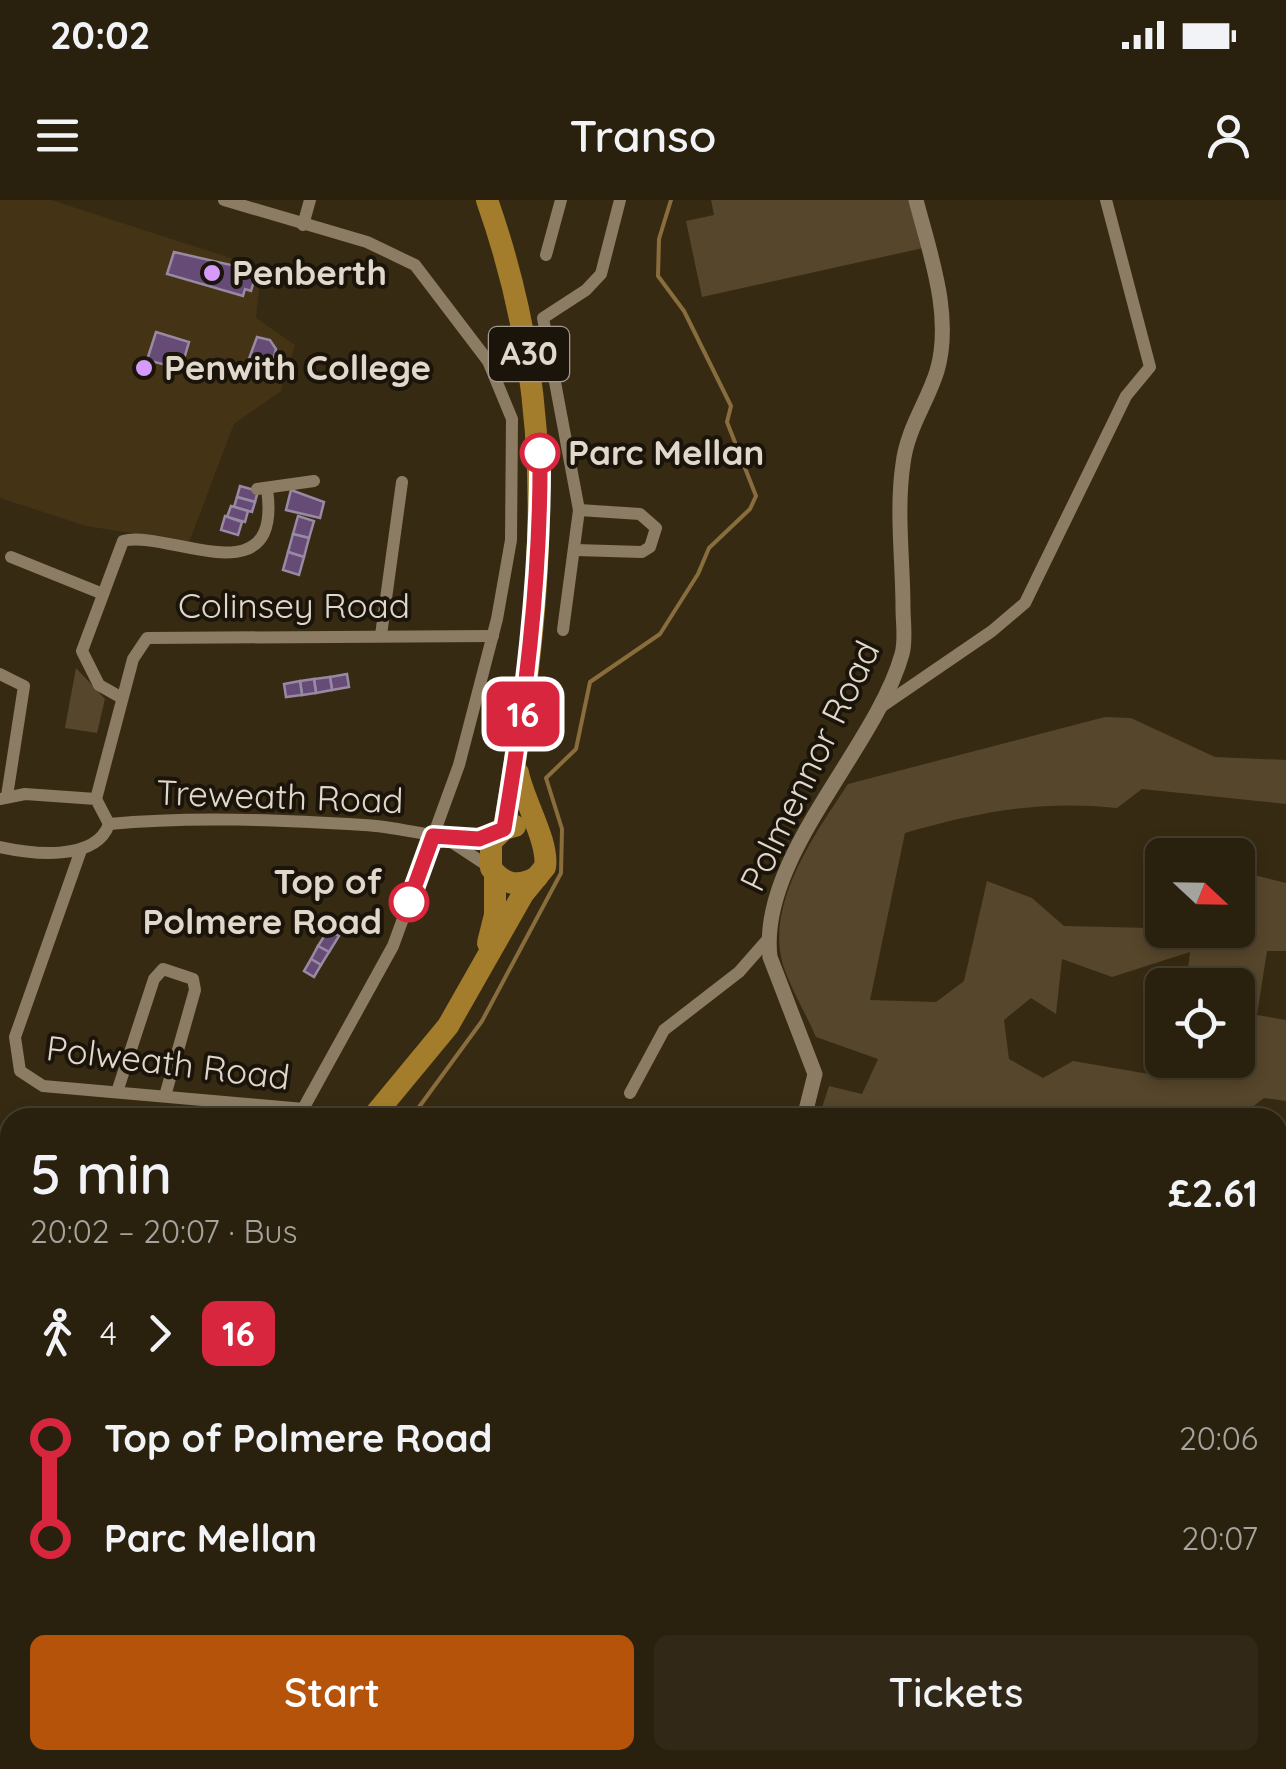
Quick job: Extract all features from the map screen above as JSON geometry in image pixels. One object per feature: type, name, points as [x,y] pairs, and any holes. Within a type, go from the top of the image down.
[{"type":"highway","name":"A30","points":[[474,984],[495,916],[488,851],[500,832],[517,764],[538,548],[540,442],[520,310],[486,200]]},
{"type":"highway","name":"A30","points":[[380,1108],[448,1026],[523,894],[538,877],[547,854],[524,800],[517,764]]},
{"type":"highway","points":[[500,832],[515,826],[536,832]]},
{"type":"highway","points":[[493,871],[516,884],[538,877]]},
{"type":"street","points":[[224,200],[379,246],[415,265],[480,350],[500,382],[512,419],[515,476],[511,540],[493,636],[440,837],[393,946],[304,1108]]},
{"type":"street","points":[[303,225],[310,200]]},
{"type":"street","points":[[546,255],[561,200]]},
{"type":"street","points":[[564,630],[579,510],[542,318],[586,290],[601,274],[620,200]]},
{"type":"street","name":"Polmennor Road","points":[[806,1108],[815,1074],[770,957],[771,914],[802,839],[876,710],[903,651],[902,464],[916,414],[937,372],[944,324],[916,200]]},
{"type":"street","points":[[876,710],[992,631],[1025,602],[1126,396],[1150,367],[1106,200]]},
{"type":"street","points":[[122,698],[99,685],[82,651],[123,542],[141,536],[193,552],[226,553],[259,539],[270,524],[262,489],[314,481]]},
{"type":"street","points":[[381,635],[402,482]]},
{"type":"street","points":[[576,550],[642,552],[650,547],[656,528],[640,514],[579,510]]},
{"type":"street","points":[[11,557],[103,594]]},
{"type":"street","name":"Colinsey Road","points":[[96,799],[133,659],[147,638],[493,636]]},
{"type":"street","points":[[0,674],[24,686],[26,698],[4,797],[96,799]]},
{"type":"street","name":"Treweath Road","points":[[96,799],[110,824]]},
{"type":"street","name":"Treweath Road","points":[[110,824],[150,820],[366,825],[440,837],[500,832]]},
{"type":"street","name":"Treweath Road","points":[[80,850],[100,839],[110,824]]},
{"type":"street","name":"Treweath Road","points":[[440,837],[493,871]]},
{"type":"street","points":[[0,846],[80,850]]},
{"type":"street","name":"Polweath Road","points":[[80,850],[16,1037],[20,1071],[43,1086],[261,1108]]},
{"type":"street","points":[[630,1093],[664,1030],[739,972],[768,939]]},
{"type":"street","points":[[118,1092],[154,979],[163,969],[193,979],[195,990],[165,1096]]},
{"type":"shaded area","name":"Penwith College","points":[[0,200],[51,200],[261,268],[256,318],[295,345],[281,391],[234,424],[189,542],[86,526],[0,498]]},
{"type":"shaded area","points":[[711,200],[913,200],[923,248],[702,297],[686,221],[714,215]]},
{"type":"shaded area","points":[[76,668],[105,699],[97,733],[65,728]]},
{"type":"shaded area","points":[[1105,717],[1131,718],[1215,757],[1286,760],[1286,804],[1142,789],[1117,808],[1062,806],[1010,810],[905,833],[870,1000],[936,1002],[964,981],[987,881],[1032,898],[1064,926],[1145,928],[1145,948],[1255,948],[1255,875],[1286,883],[1286,951],[1267,951],[1257,1015],[1286,1020],[1286,1101],[1264,1098],[1252,1108],[822,1108],[829,1086],[862,1094],[878,1059],[816,1037],[783,965],[781,918],[796,870],[848,784]],"holes":[[[1190,952],[1188,968],[1255,968],[1255,1078],[1145,1078],[1145,1073],[1073,1061],[1043,1078],[1009,1059],[1004,1020],[1031,998],[1056,1014],[1062,959],[1112,977]]]},
{"type":"building","name":"Penberth","points":[[174,252],[257,271],[251,291],[245,289],[243,296],[167,274]]},
{"type":"building","points":[[156,332],[189,342],[181,369],[147,360]]},
{"type":"building","points":[[257,337],[270,340],[276,349],[273,361],[265,358],[260,372],[246,367]]},
{"type":"building","points":[[240,486],[258,491],[255,502],[237,497]]},
{"type":"building","points":[[291,490],[324,502],[320,518],[286,510]]},
{"type":"building","points":[[237,497],[255,502],[252,512],[234,507]]},
{"type":"building","points":[[231,506],[248,511],[245,522],[227,517]]},
{"type":"building","points":[[225,516],[242,522],[238,535],[221,530]]},
{"type":"building","points":[[298,516],[314,521],[309,538],[293,534]]},
{"type":"building","points":[[293,534],[309,538],[304,557],[288,552]]},
{"type":"building","points":[[288,552],[304,557],[299,575],[283,570]]},
{"type":"building","points":[[347,674],[349,687],[332,690],[330,677]]},
{"type":"building","points":[[330,677],[332,690],[316,693],[314,679]]},
{"type":"building","points":[[314,679],[316,693],[302,695],[300,681]]},
{"type":"building","points":[[300,681],[302,695],[286,697],[284,684]]},
{"type":"building","points":[[328,930],[339,936],[329,952],[318,946]]},
{"type":"building","points":[[318,946],[329,952],[321,965],[311,959]]},
{"type":"building","points":[[311,959],[321,965],[314,977],[304,971]]},
{"type":"waterway","points":[[418,1108],[482,1021],[561,873],[562,829],[546,778],[576,749],[590,682],[660,634],[698,574],[709,548],[750,509],[756,496],[727,422],[731,406],[684,311],[658,276],[659,239],[671,200]]},
{"type":"bus line","name":"16","points":[[409,902],[433,836],[479,839],[504,829],[517,764],[528,670],[540,513],[540,453]]},
{"type":"place","name":"Penberth","points":[[212,273]]},
{"type":"place","name":"Penwith College","points":[[144,368]]},
{"type":"place","name":"Parc Mellan","points":[[540,453]]},
{"type":"place","name":"Top of Polmere Road","points":[[409,902]]}]
